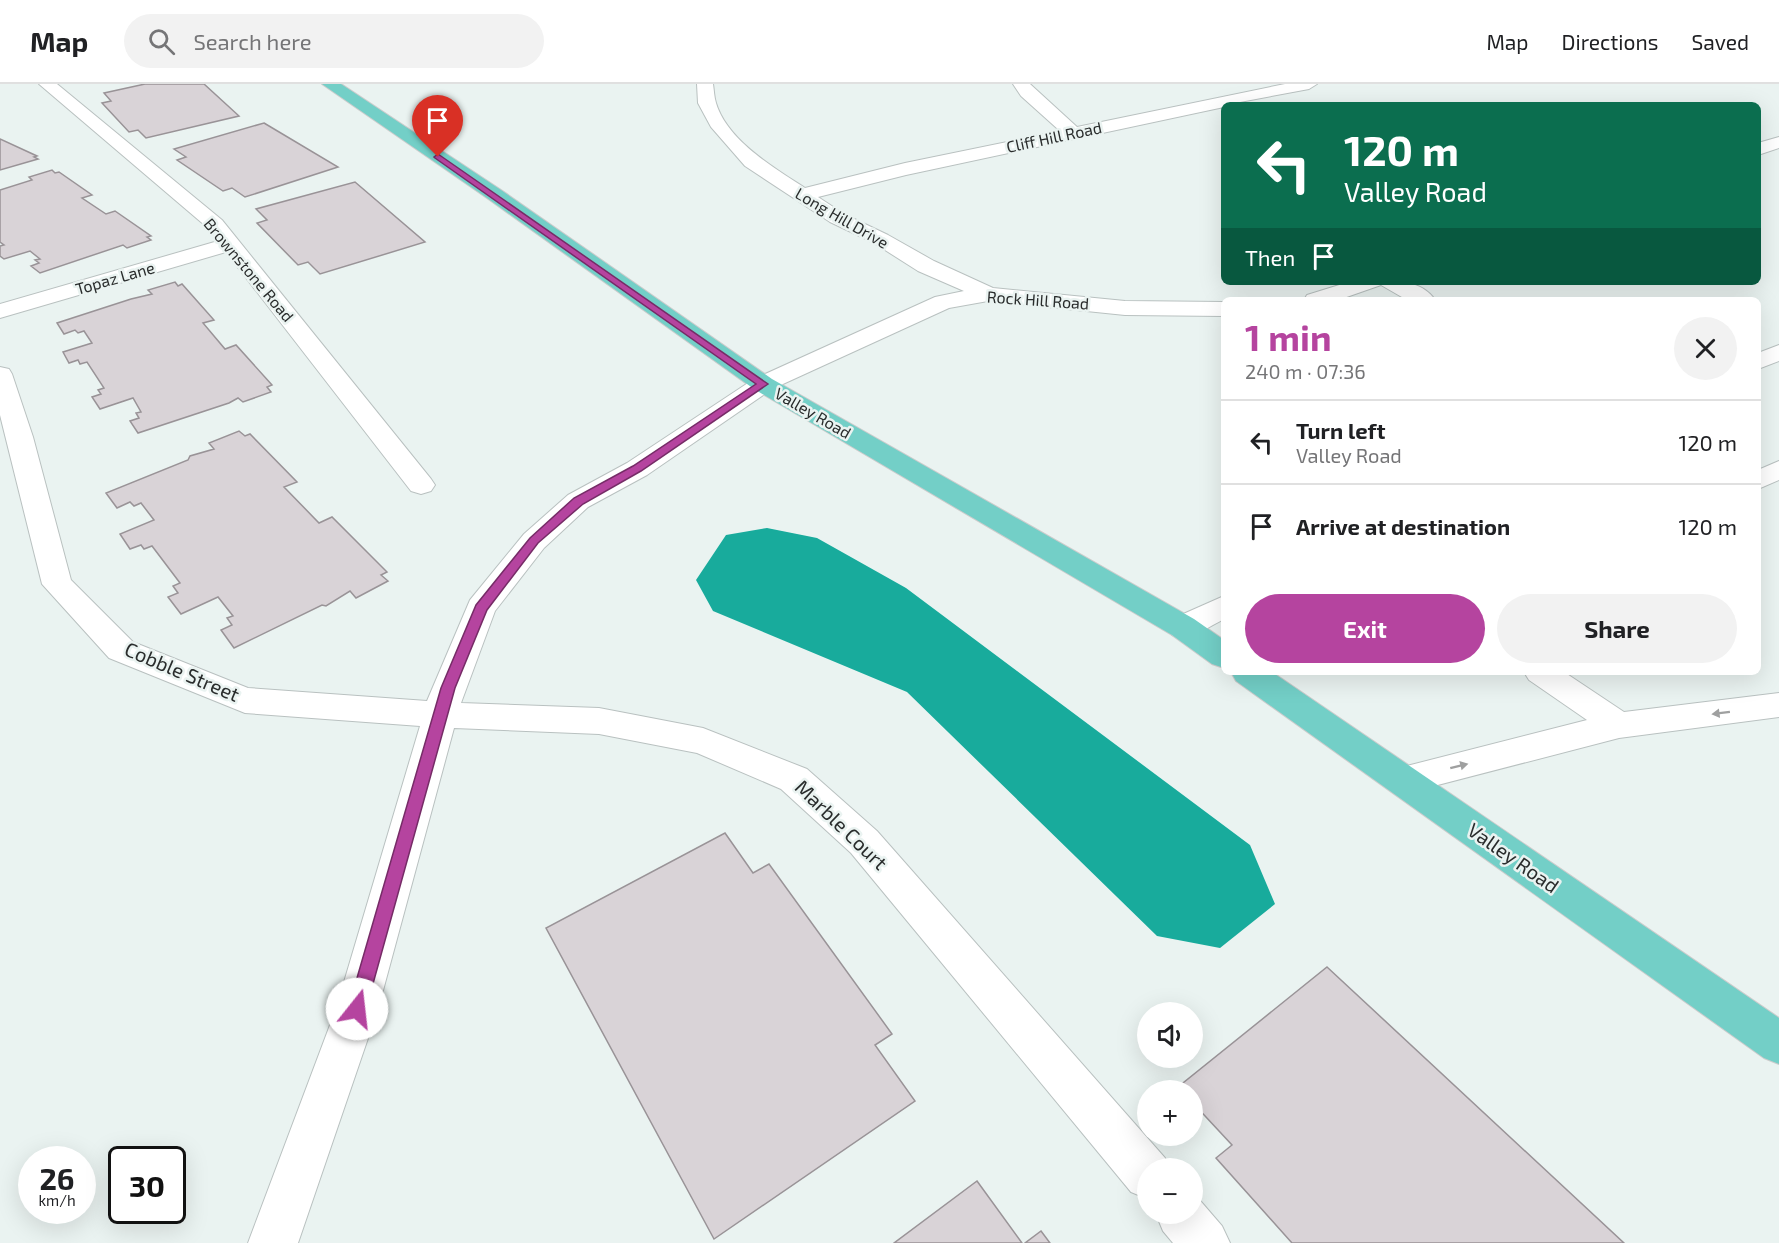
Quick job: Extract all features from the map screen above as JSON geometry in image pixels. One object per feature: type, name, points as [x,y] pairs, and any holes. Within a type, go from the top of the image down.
[{"type":"main road","name":"Valley Road","points":[[330,84],[494,194],[763,384],[1184,627],[1221,654]]},
{"type":"main road","name":"Valley Road","points":[[1252,675],[1779,1043]]},
{"type":"street","name":"Brownstone Road","points":[[47,84],[215,224],[421,485]]},
{"type":"street","name":"Long Hill Drive","points":[[705,84],[707,103],[720,127],[752,162],[837,218],[881,239],[926,266],[988,294]]},
{"type":"street","points":[[1022,84],[1027,92],[1073,133]]},
{"type":"street","name":"Cliff Hill Road","points":[[1228,102],[1309,84]]},
{"type":"street","name":"Cliff Hill Road","points":[[801,195],[905,169],[1221,104]]},
{"type":"street","points":[[1761,148],[1779,142]]},
{"type":"street","name":"Topaz Lane","points":[[0,311],[231,244]]},
{"type":"street","points":[[1324,297],[1362,285]]},
{"type":"street","points":[[1396,285],[1418,297]]},
{"type":"street","name":"Rock Hill Road","points":[[273,1243],[357,1009],[448,688],[481,608],[534,541],[578,501],[637,469],[763,384],[943,302],[988,294],[1125,308],[1221,309]]},
{"type":"street","name":"Cobble Street","points":[[0,374],[10,440],[57,584],[122,650],[245,700],[440,715]]},
{"type":"street","name":"Marble Court","points":[[440,715],[599,721],[703,741],[794,779],[864,842],[1137,1162]]},
{"type":"street","points":[[1189,1224],[1205,1243]]},
{"type":"lane","points":[[1761,361],[1779,352]]},
{"type":"lane","points":[[1761,479],[1779,469]]},
{"type":"lane","points":[[1184,627],[1221,608]]},
{"type":"lane","points":[[1544,675],[1619,725]]},
{"type":"lane","points":[[1403,780],[1619,725],[1779,705]]},
{"type":"shaded area","points":[[767,528],[817,538],[906,588],[1250,845],[1275,904],[1220,948],[1157,936],[907,692],[713,611],[696,580],[726,535]]},
{"type":"building","points":[[145,84],[204,84],[239,116],[146,138],[138,130],[129,132],[102,103],[111,101],[104,93]]},
{"type":"building","points":[[264,123],[338,167],[245,197],[232,188],[223,191],[177,160],[186,157],[174,149]]},
{"type":"building","points":[[0,139],[37,156],[34,157],[38,159],[0,170]]},
{"type":"building","points":[[52,170],[55,173],[59,172],[92,195],[82,198],[106,214],[115,211],[151,236],[147,237],[151,240],[127,248],[123,245],[40,273],[31,266],[39,263],[35,260],[40,259],[30,251],[4,259],[0,256],[0,246],[4,245],[0,242],[0,190],[32,180],[29,177]]},
{"type":"building","points":[[355,182],[425,242],[320,274],[308,262],[298,265],[257,223],[267,220],[256,209]]},
{"type":"building","points":[[175,282],[178,286],[182,284],[214,320],[203,323],[225,349],[236,345],[272,385],[267,387],[271,392],[243,402],[238,398],[138,433],[130,421],[139,418],[136,413],[141,412],[133,398],[100,409],[92,397],[101,394],[98,390],[104,388],[87,362],[80,364],[78,360],[69,363],[63,352],[92,343],[84,331],[78,333],[75,330],[64,334],[57,323],[152,294],[148,290]]},
{"type":"building","points":[[239,431],[245,436],[250,434],[297,482],[284,487],[319,523],[332,517],[387,572],[381,575],[388,581],[356,598],[350,591],[326,606],[322,605],[234,648],[221,630],[232,625],[227,618],[233,616],[218,597],[181,614],[168,597],[178,593],[173,586],[180,583],[152,546],[144,549],[141,545],[130,549],[120,534],[154,520],[141,503],[134,506],[130,502],[117,508],[106,493],[188,460],[190,456],[214,449],[209,443]]},
{"type":"building","points":[[725,833],[753,873],[769,864],[892,1034],[875,1045],[915,1101],[714,1239],[546,928]]},
{"type":"building","points":[[1327,967],[1624,1243],[1292,1243],[1216,1158],[1232,1145],[1203,1114],[1203,1080],[1187,1080]]},
{"type":"building","points":[[977,1181],[1022,1243],[894,1243]]},
{"type":"building","points":[[1041,1231],[1050,1243],[1025,1243]]},
{"type":"route","points":[[357,1009],[448,688],[481,608],[534,541],[578,501],[637,469],[763,384],[438,157]]}]
